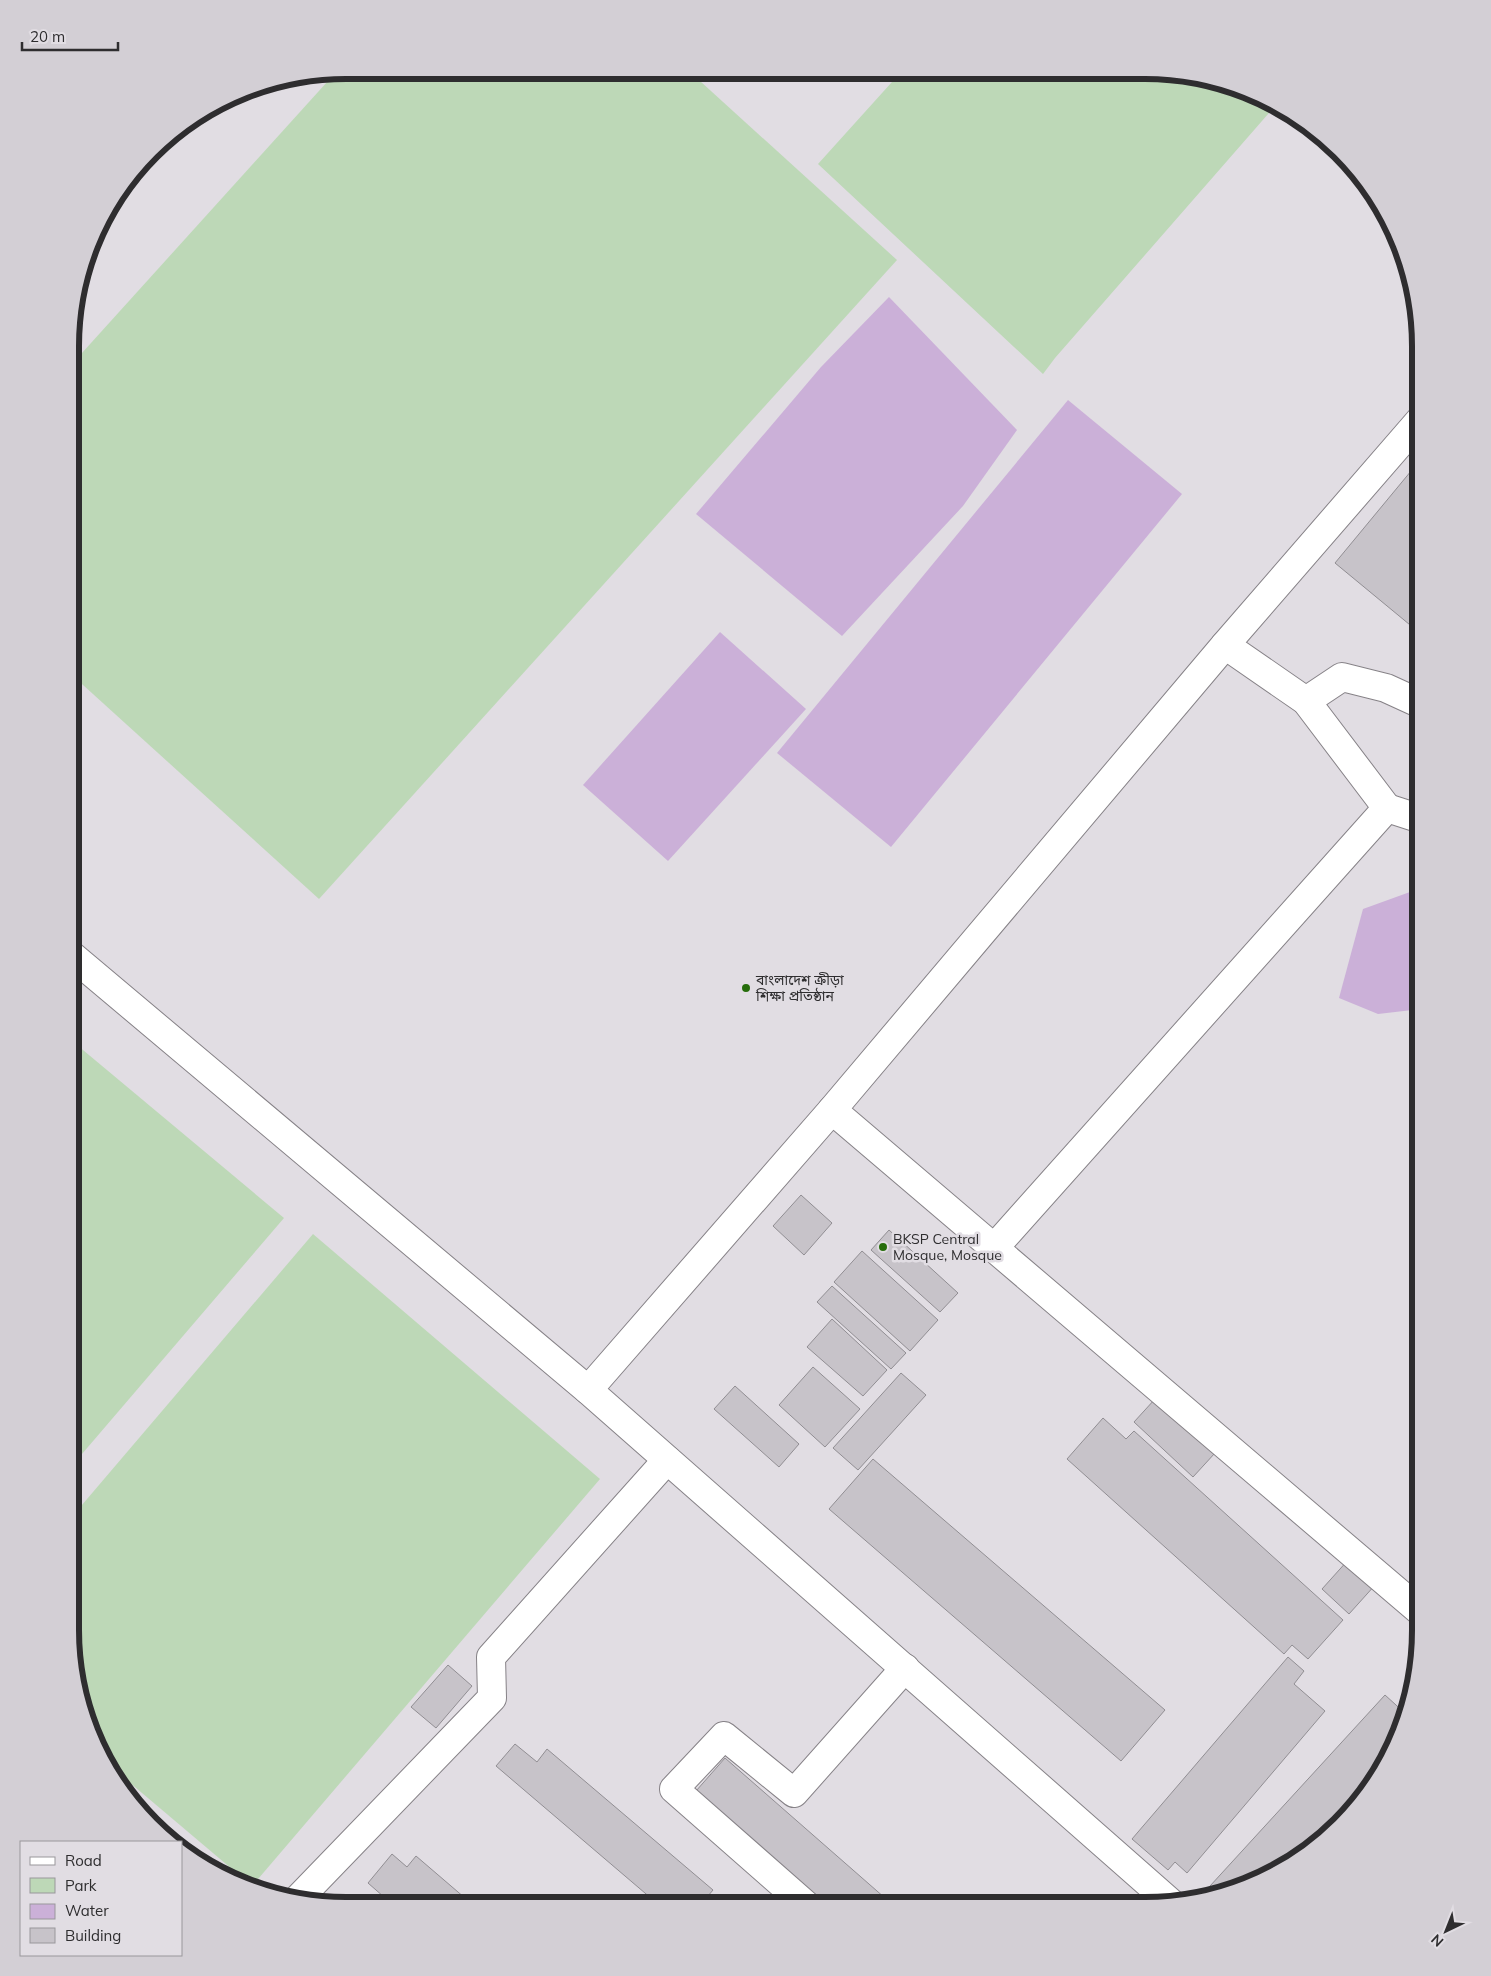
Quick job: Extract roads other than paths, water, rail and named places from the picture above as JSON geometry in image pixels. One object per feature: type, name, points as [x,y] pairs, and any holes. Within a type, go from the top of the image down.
[{"type":"lane","points":[[588,1390],[832,1110],[1225,645],[1412,429]]},
{"type":"lane","points":[[1225,645],[1306,701],[1387,808],[1412,816]]},
{"type":"lane","points":[[1306,701],[1342,677],[1386,688],[1412,700]]},
{"type":"lane","points":[[994,1248],[1387,808]]},
{"type":"lane","points":[[79,962],[588,1390],[1164,1897]]},
{"type":"lane","points":[[832,1110],[1412,1604]]},
{"type":"lane","points":[[302,1894],[492,1698],[491,1657],[668,1460]]},
{"type":"lane","points":[[797,1897],[674,1790],[724,1736],[794,1793],[905,1668]]},
{"type":"water","points":[[889,297],[1017,430],[963,506],[842,636],[696,514],[821,367]]},
{"type":"water","points":[[1068,400],[1182,494],[891,847],[777,753]]},
{"type":"water","points":[[720,632],[806,709],[668,861],[583,785]]},
{"type":"water","points":[[1412,891],[1412,1010],[1378,1014],[1339,998],[1363,909]]},
{"type":"place","name":"বাংলাদেশ ক্রীড়া শিক্ষা প্রতিষ্ঠান","points":[[746,988]]},
{"type":"place","name":"BKSP Central Mosque, Mosque","points":[[883,1247]]}]
